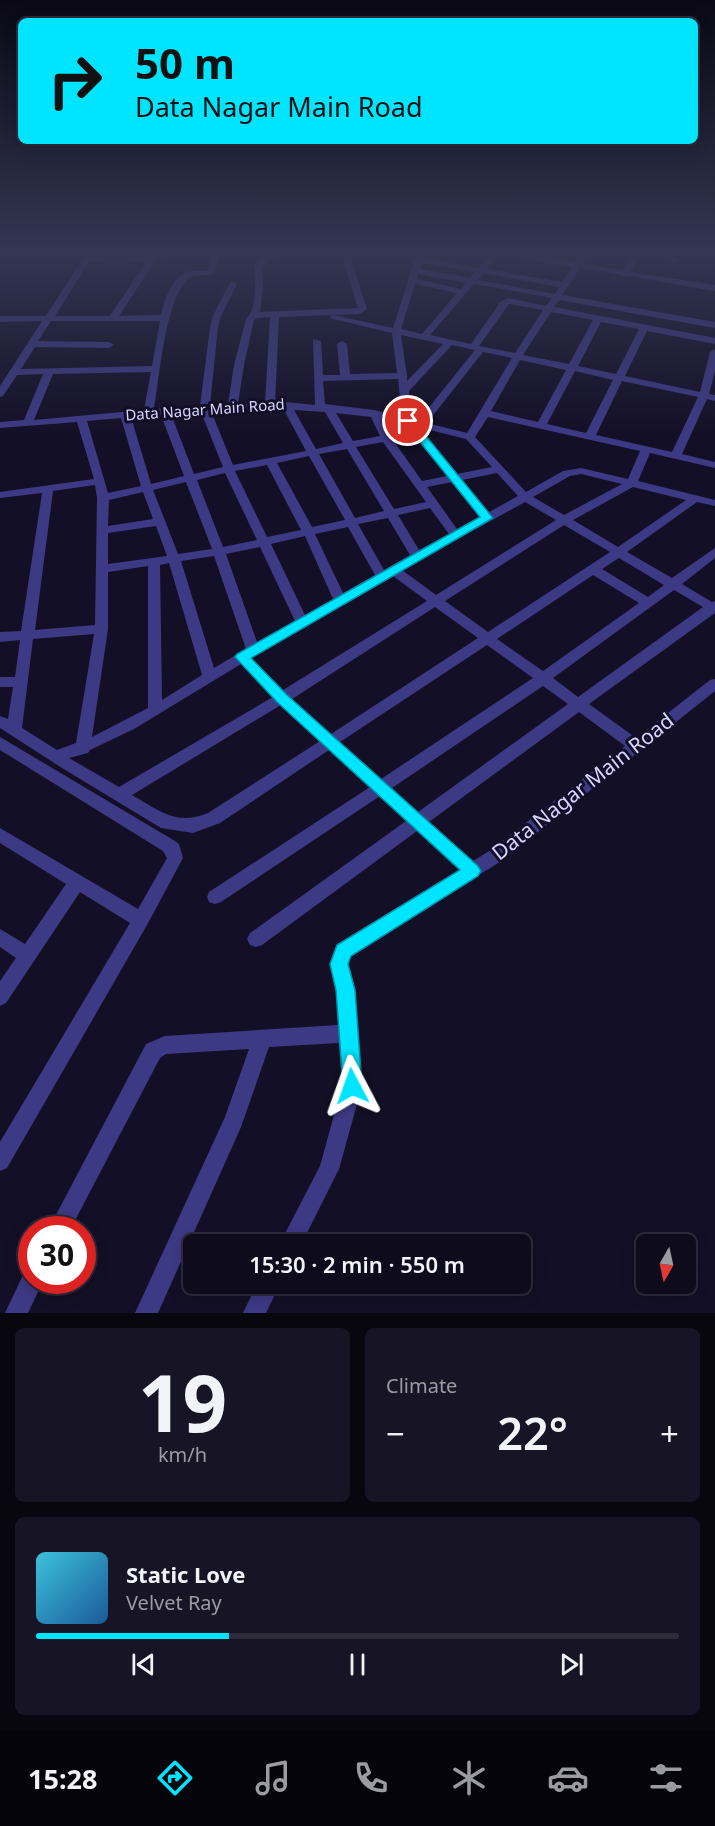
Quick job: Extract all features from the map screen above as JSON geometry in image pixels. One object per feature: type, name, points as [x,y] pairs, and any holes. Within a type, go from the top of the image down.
[{"type":"street","points":[[0,393],[53,312]]},
{"type":"street","points":[[112,318],[116,312]]},
{"type":"street","points":[[148,414],[166,312]]},
{"type":"street","points":[[219,312],[214,327],[205,409],[229,469],[302,623]]},
{"type":"street","points":[[233,406],[238,365],[248,322],[255,315],[354,312]]},
{"type":"street","points":[[255,939],[714,607],[525,497],[470,437],[419,428],[408,421],[396,331],[402,312]]},
{"type":"street","points":[[425,336],[445,312]]},
{"type":"street","points":[[103,498],[270,460],[350,446],[419,428],[477,348],[498,312]]},
{"type":"street","points":[[470,437],[546,312]]},
{"type":"street","points":[[568,312],[715,341]]},
{"type":"street","points":[[646,312],[715,325]]},
{"type":"street","points":[[270,405],[275,315]]},
{"type":"street","points":[[319,315],[715,398]]},
{"type":"street","points":[[0,319],[164,318]]},
{"type":"street","points":[[541,426],[598,319]]},
{"type":"street","points":[[589,438],[644,327]]},
{"type":"street","points":[[316,341],[318,378],[323,406],[417,557]]},
{"type":"street","points":[[404,390],[450,342]]},
{"type":"street","points":[[32,344],[109,345]]},
{"type":"street","points":[[342,344],[345,377]]},
{"type":"street","points":[[676,456],[704,395],[715,352]]},
{"type":"street","points":[[14,372],[156,369]]},
{"type":"street","points":[[28,422],[49,372]]},
{"type":"street","points":[[318,378],[402,376]]},
{"type":"street","name":"Data Nagar Main Road","points":[[0,425],[270,405],[323,406],[374,413],[408,421]]},
{"type":"street","points":[[286,405],[351,522],[388,573],[437,602],[636,746]]},
{"type":"street","points":[[165,412],[219,552],[248,654],[282,698],[472,871]]},
{"type":"street","points":[[374,413],[386,438],[456,536]]},
{"type":"street","points":[[485,413],[715,465]]},
{"type":"street","points":[[125,415],[147,488],[174,559],[210,677]]},
{"type":"street","points":[[81,418],[103,498],[101,629],[82,749]]},
{"type":"street","points":[[419,428],[454,478],[487,518]]},
{"type":"street","points":[[119,795],[282,698],[564,520],[632,483],[646,450]]},
{"type":"street","points":[[270,460],[308,531],[340,601]]},
{"type":"street","points":[[419,485],[500,469]]},
{"type":"street","points":[[56,756],[82,749],[155,710],[388,573],[567,473],[589,472],[715,503]]},
{"type":"street","points":[[0,495],[100,481]]},
{"type":"street","points":[[14,730],[48,488]]},
{"type":"street","points":[[0,721],[167,822],[193,826],[214,818],[619,552],[696,498]]},
{"type":"street","points":[[103,569],[219,552],[433,504]]},
{"type":"street","points":[[103,530],[160,522]]},
{"type":"street","points":[[214,897],[542,678],[674,585],[715,552]]},
{"type":"street","points":[[154,562],[155,710]]},
{"type":"street","points":[[593,569],[648,603]]},
{"type":"street","points":[[0,637],[101,629]]},
{"type":"street","points":[[0,682],[20,681]]},
{"type":"street","name":"Data Nagar Main Road","points":[[296,1234],[329,1168],[352,1086],[345,990],[339,964],[344,950],[497,855],[715,684]]},
{"type":"street","points":[[0,743],[173,849],[175,853],[173,862],[141,920],[0,1161]]},
{"type":"street","points":[[0,835],[141,920]]},
{"type":"street","points":[[0,997],[77,882]]},
{"type":"street","points":[[0,937],[27,956]]},
{"type":"street","points":[[66,1216],[153,1051],[165,1045],[348,1033]]},
{"type":"street","points":[[146,1313],[234,1120],[262,1039]]},
{"type":"street","points":[[16,1313],[26,1294]]},
{"type":"street","points":[[254,1313],[264,1294]]},
{"type":"route","points":[[352,1086],[345,990],[339,964],[344,950],[472,871],[282,698],[242,657],[487,518],[408,421]]}]
